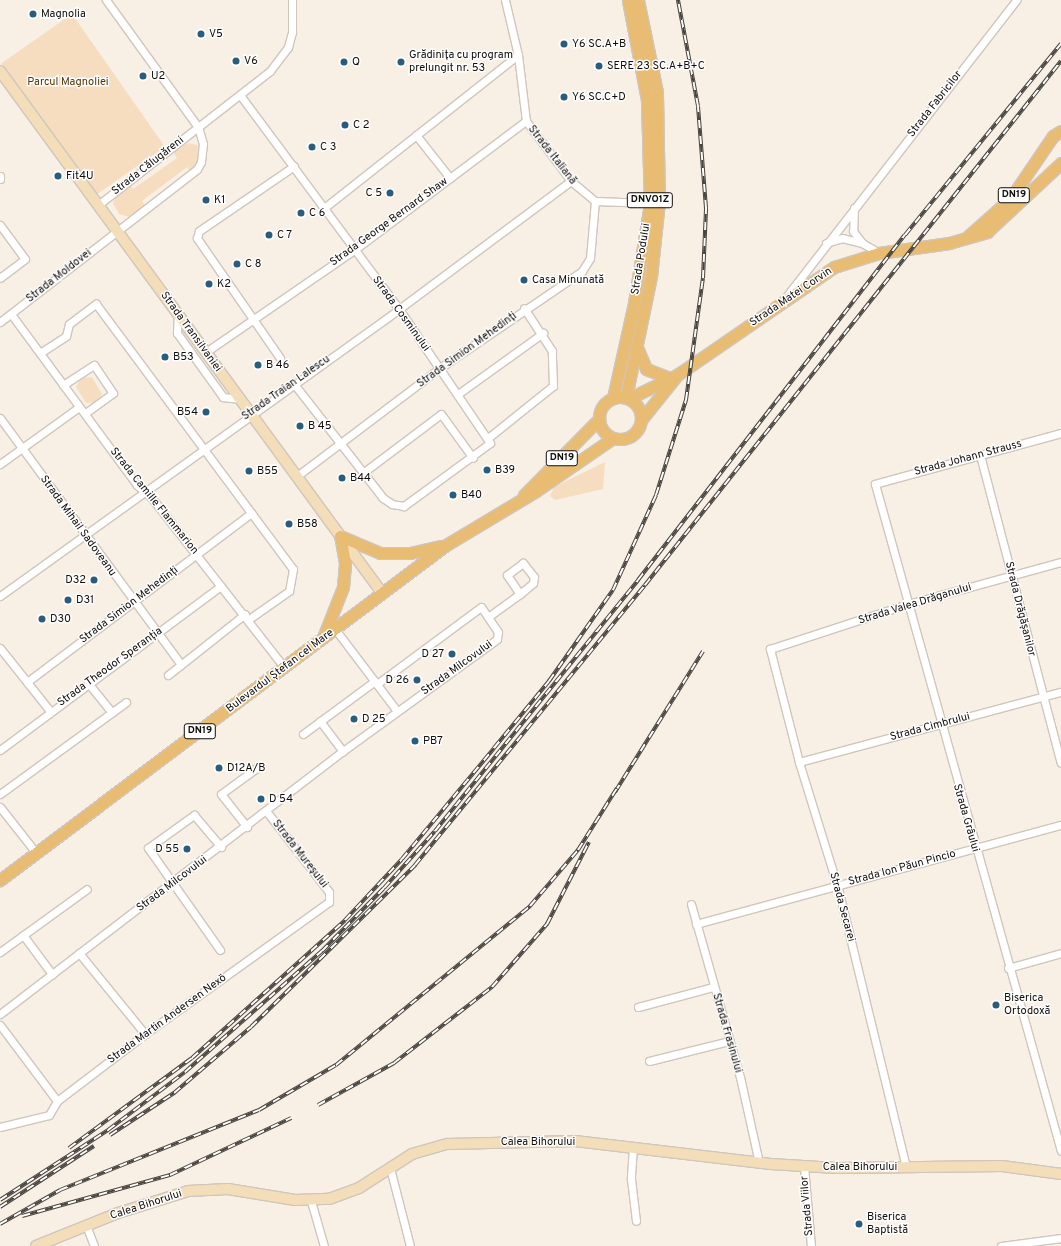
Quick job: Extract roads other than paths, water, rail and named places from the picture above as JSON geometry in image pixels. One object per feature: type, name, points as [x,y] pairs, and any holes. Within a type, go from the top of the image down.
[{"type":"main road","name":"Strada Podului","points":[[612,398],[634,303],[650,203],[647,100],[628,0]]},
{"type":"main road","name":"Strada Podului","points":[[628,398],[636,344],[655,245],[660,155],[656,92],[638,0]]},
{"type":"main road","name":"Strada Transilvaniei","points":[[0,71],[382,593]]},
{"type":"main road","name":"DN19","points":[[1058,133],[1053,153],[1061,159]]},
{"type":"main road","name":"DN19","points":[[965,238],[1010,198],[1058,133]]},
{"type":"main road","name":"Strada Matei Corvin","points":[[673,376],[834,267],[879,253],[965,238],[993,229],[1061,163]]},
{"type":"main road","points":[[636,344],[640,360],[646,369],[673,376]]},
{"type":"main road","name":"DN19","points":[[599,420],[602,406],[612,398],[628,398],[673,376]]},
{"type":"main road","name":"DN19","points":[[613,438],[629,437],[673,376]]},
{"type":"main road","points":[[628,398],[640,411],[641,420]]},
{"type":"main road","points":[[599,420],[604,432],[613,438]]},
{"type":"main road","name":"Bulevardul Ștefan cel Mare","points":[[0,880],[446,545],[524,495],[599,420]]},
{"type":"main road","name":"Bulevardul Ștefan cel Mare","points":[[524,495],[536,491],[613,438]]},
{"type":"main road","points":[[340,536],[380,553],[410,553],[446,545]]},
{"type":"main road","points":[[322,638],[343,587],[344,563],[340,536]]},
{"type":"main road","name":"Calea Bihorului","points":[[36,1246],[86,1225],[188,1191],[228,1189],[311,1201],[359,1188],[412,1154],[448,1144],[575,1141],[759,1163],[804,1166],[1002,1166],[1061,1174]]},
{"type":"street","points":[[106,0],[198,127]]},
{"type":"street","name":"Strada Călugăreni","points":[[98,205],[270,71],[288,47],[292,32],[292,0]]},
{"type":"street","name":"Strada Italiană","points":[[505,0],[518,55],[526,121],[571,180],[595,201]]},
{"type":"street","name":"Strada Fabricilor","points":[[783,301],[824,244],[1016,0]]},
{"type":"street","points":[[240,95],[324,208],[518,55]]},
{"type":"street","name":"Strada George Bernard Shaw","points":[[206,352],[252,322],[354,250],[526,121]]},
{"type":"street","name":"Strada Călugăreni","points":[[118,231],[197,169],[203,144],[198,127]]},
{"type":"street","points":[[416,135],[450,178]]},
{"type":"street","points":[[280,358],[252,322],[197,238],[199,231],[294,166]]},
{"type":"street","name":"Strada Traian Lalescu","points":[[0,596],[250,412],[399,309],[571,180]]},
{"type":"street","points":[[595,201],[650,203]]},
{"type":"street","name":"Strada Simion Mehedinți","points":[[297,476],[440,368],[524,308],[582,271],[590,258],[595,201]]},
{"type":"street","points":[[854,207],[853,231],[862,243]]},
{"type":"street","name":"Strada Cosminului","points":[[324,208],[399,309],[488,438]]},
{"type":"street","points":[[0,278],[25,259],[1,228]]},
{"type":"street","name":"Strada Moldovei","points":[[0,321],[118,231]]},
{"type":"street","points":[[824,244],[842,238],[862,243],[879,253]]},
{"type":"street","points":[[40,353],[66,336],[69,324],[96,304],[293,569],[289,591],[247,617],[168,675]]},
{"type":"street","points":[[293,383],[342,443],[383,498],[392,504],[404,506],[473,458],[490,443],[488,438],[553,386],[552,351],[543,333],[524,308]]},
{"type":"street","points":[[178,313],[177,333],[223,397],[240,399]]},
{"type":"street","name":"Strada Camille Flammarion","points":[[11,314],[79,407],[247,617],[284,667]]},
{"type":"street","points":[[458,394],[543,333]]},
{"type":"street","points":[[63,385],[94,365],[113,392],[85,413]]},
{"type":"street","points":[[0,464],[79,407]]},
{"type":"street","points":[[364,472],[441,414],[473,458]]},
{"type":"street","name":"Strada Mihail Sadoveanu","points":[[0,418],[133,601],[181,664]]},
{"type":"street","name":"Strada Johann Strauss","points":[[875,484],[1061,433]]},
{"type":"street","name":"Strada Drăgășanilor","points":[[980,455],[1060,758]]},
{"type":"street","name":"Strada Grâului","points":[[875,484],[1008,968],[1061,1151]]},
{"type":"street","name":"Strada Simion Mehedinți","points":[[28,682],[251,513]]},
{"type":"street","name":"Strada Valea Drăganului","points":[[770,649],[908,604],[1061,562]]},
{"type":"street","name":"Strada Theodor Speranția","points":[[0,750],[50,711],[222,586]]},
{"type":"street","points":[[302,734],[376,683],[481,607],[488,617],[520,594]]},
{"type":"street","name":"Strada Milcovului","points":[[0,1014],[267,812],[343,751],[497,639],[498,632],[488,617]]},
{"type":"street","points":[[334,629],[397,711]]},
{"type":"street","points":[[0,648],[50,711]]},
{"type":"street","name":"Strada Secarei","points":[[770,649],[799,762],[837,885],[906,1167]]},
{"type":"street","points":[[88,683],[112,713]]},
{"type":"street","name":"Strada Cimbrului","points":[[799,762],[940,723],[1061,692]]},
{"type":"street","points":[[0,794],[126,702]]},
{"type":"street","points":[[320,721],[343,751]]},
{"type":"street","points":[[247,827],[220,794],[258,767]]},
{"type":"street","points":[[0,807],[36,854]]},
{"type":"street","name":"Strada Mureșului","points":[[267,812],[295,844],[330,897]]},
{"type":"street","points":[[220,950],[148,848],[194,815],[221,847]]},
{"type":"street","name":"Strada Ion Păun Pincio","points":[[696,924],[1061,825]]},
{"type":"street","points":[[0,952],[87,889]]},
{"type":"street","name":"Strada Martin Andersen Nexö","points":[[0,1127],[49,1115],[57,1101],[145,1034],[328,902],[330,897]]},
{"type":"street","name":"Strada Frasinului","points":[[691,904],[729,1041],[759,1163]]},
{"type":"street","points":[[23,935],[52,974]]},
{"type":"street","points":[[79,953],[145,1034]]},
{"type":"street","points":[[1008,968],[1061,953]]},
{"type":"street","points":[[638,1007],[714,987]]},
{"type":"street","points":[[0,1025],[57,1101]]},
{"type":"street","points":[[649,1061],[729,1041]]},
{"type":"street","points":[[633,1147],[631,1179],[636,1221]]},
{"type":"street","name":"Strada Viilor","points":[[804,1166],[811,1246]]},
{"type":"street","points":[[390,1168],[410,1246]]},
{"type":"street","points":[[311,1201],[324,1246]]},
{"type":"street","points":[[86,1225],[94,1246]]},
{"type":"street","points":[[1001,1246],[1061,1238]]},
{"type":"railway","points":[[69,1148],[192,1058],[345,920],[402,859],[549,681],[613,590],[656,495],[686,400],[703,278],[706,208],[698,106],[678,0]]},
{"type":"railway","points":[[0,1200],[108,1130],[185,1072],[322,951],[384,888],[435,831],[638,580],[905,235],[1061,44]]},
{"type":"railway","points":[[110,1135],[174,1093],[251,1027],[415,865],[645,585],[1061,61]]},
{"type":"railway","points":[[615,792],[703,651]]},
{"type":"railway","points":[[0,1224],[60,1190],[259,1110],[336,1065],[530,906],[578,850],[617,788]]},
{"type":"railway","points":[[318,1105],[394,1063],[492,987],[547,924],[589,842]]},
{"type":"railway","points":[[22,1216],[170,1175],[291,1118]]},
{"type":"railway","points":[[0,1207],[94,1146]]},
{"type":"place","name":"Magnolia","points":[[33,14]]},
{"type":"place","name":"V5","points":[[201,34]]},
{"type":"place","name":"Y6 SC.A+B","points":[[564,44]]},
{"type":"place","name":"V6","points":[[236,61]]},
{"type":"place","name":"Q","points":[[344,62]]},
{"type":"place","name":"Grădinița cu program prelungit nr. 53","points":[[401,62]]},
{"type":"place","name":"SERE 23 SC.A+B+C","points":[[599,66]]},
{"type":"place","name":"U2","points":[[143,76]]},
{"type":"place","name":"Y6 SC.C+D","points":[[564,97]]},
{"type":"place","name":"C 2","points":[[345,125]]},
{"type":"place","name":"C 3","points":[[312,147]]},
{"type":"place","name":"Fit4U","points":[[58,176]]},
{"type":"place","name":"C 5","points":[[390,193]]},
{"type":"place","name":"K1","points":[[206,200]]},
{"type":"place","name":"C 6","points":[[301,213]]},
{"type":"place","name":"C 7","points":[[269,235]]},
{"type":"place","name":"C 8","points":[[237,264]]},
{"type":"place","name":"Casa Minunată","points":[[524,280]]},
{"type":"place","name":"K2","points":[[209,284]]},
{"type":"place","name":"B53","points":[[165,357]]},
{"type":"place","name":"B 46","points":[[258,365]]},
{"type":"place","name":"B54","points":[[206,412]]},
{"type":"place","name":"B 45","points":[[300,426]]},
{"type":"place","name":"B39","points":[[487,470]]},
{"type":"place","name":"B55","points":[[249,471]]},
{"type":"place","name":"B44","points":[[342,478]]},
{"type":"place","name":"B40","points":[[453,495]]},
{"type":"place","name":"B58","points":[[289,524]]},
{"type":"place","name":"D32","points":[[94,580]]},
{"type":"place","name":"D31","points":[[68,600]]},
{"type":"place","name":"D30","points":[[42,619]]},
{"type":"place","name":"D 27","points":[[452,654]]},
{"type":"place","name":"D 26","points":[[417,680]]},
{"type":"place","name":"D 25","points":[[354,719]]},
{"type":"place","name":"PB7","points":[[415,741]]},
{"type":"place","name":"D12A/B","points":[[219,768]]},
{"type":"place","name":"D 54","points":[[261,799]]},
{"type":"place","name":"D 55","points":[[187,849]]},
{"type":"place","name":"Biserica Ortodoxă","points":[[996,1005]]},
{"type":"place","name":"Biserica Baptistă","points":[[859,1224]]},
{"type":"park label","name":"Parcul Magnoliei","points":[[68,82]]}]
